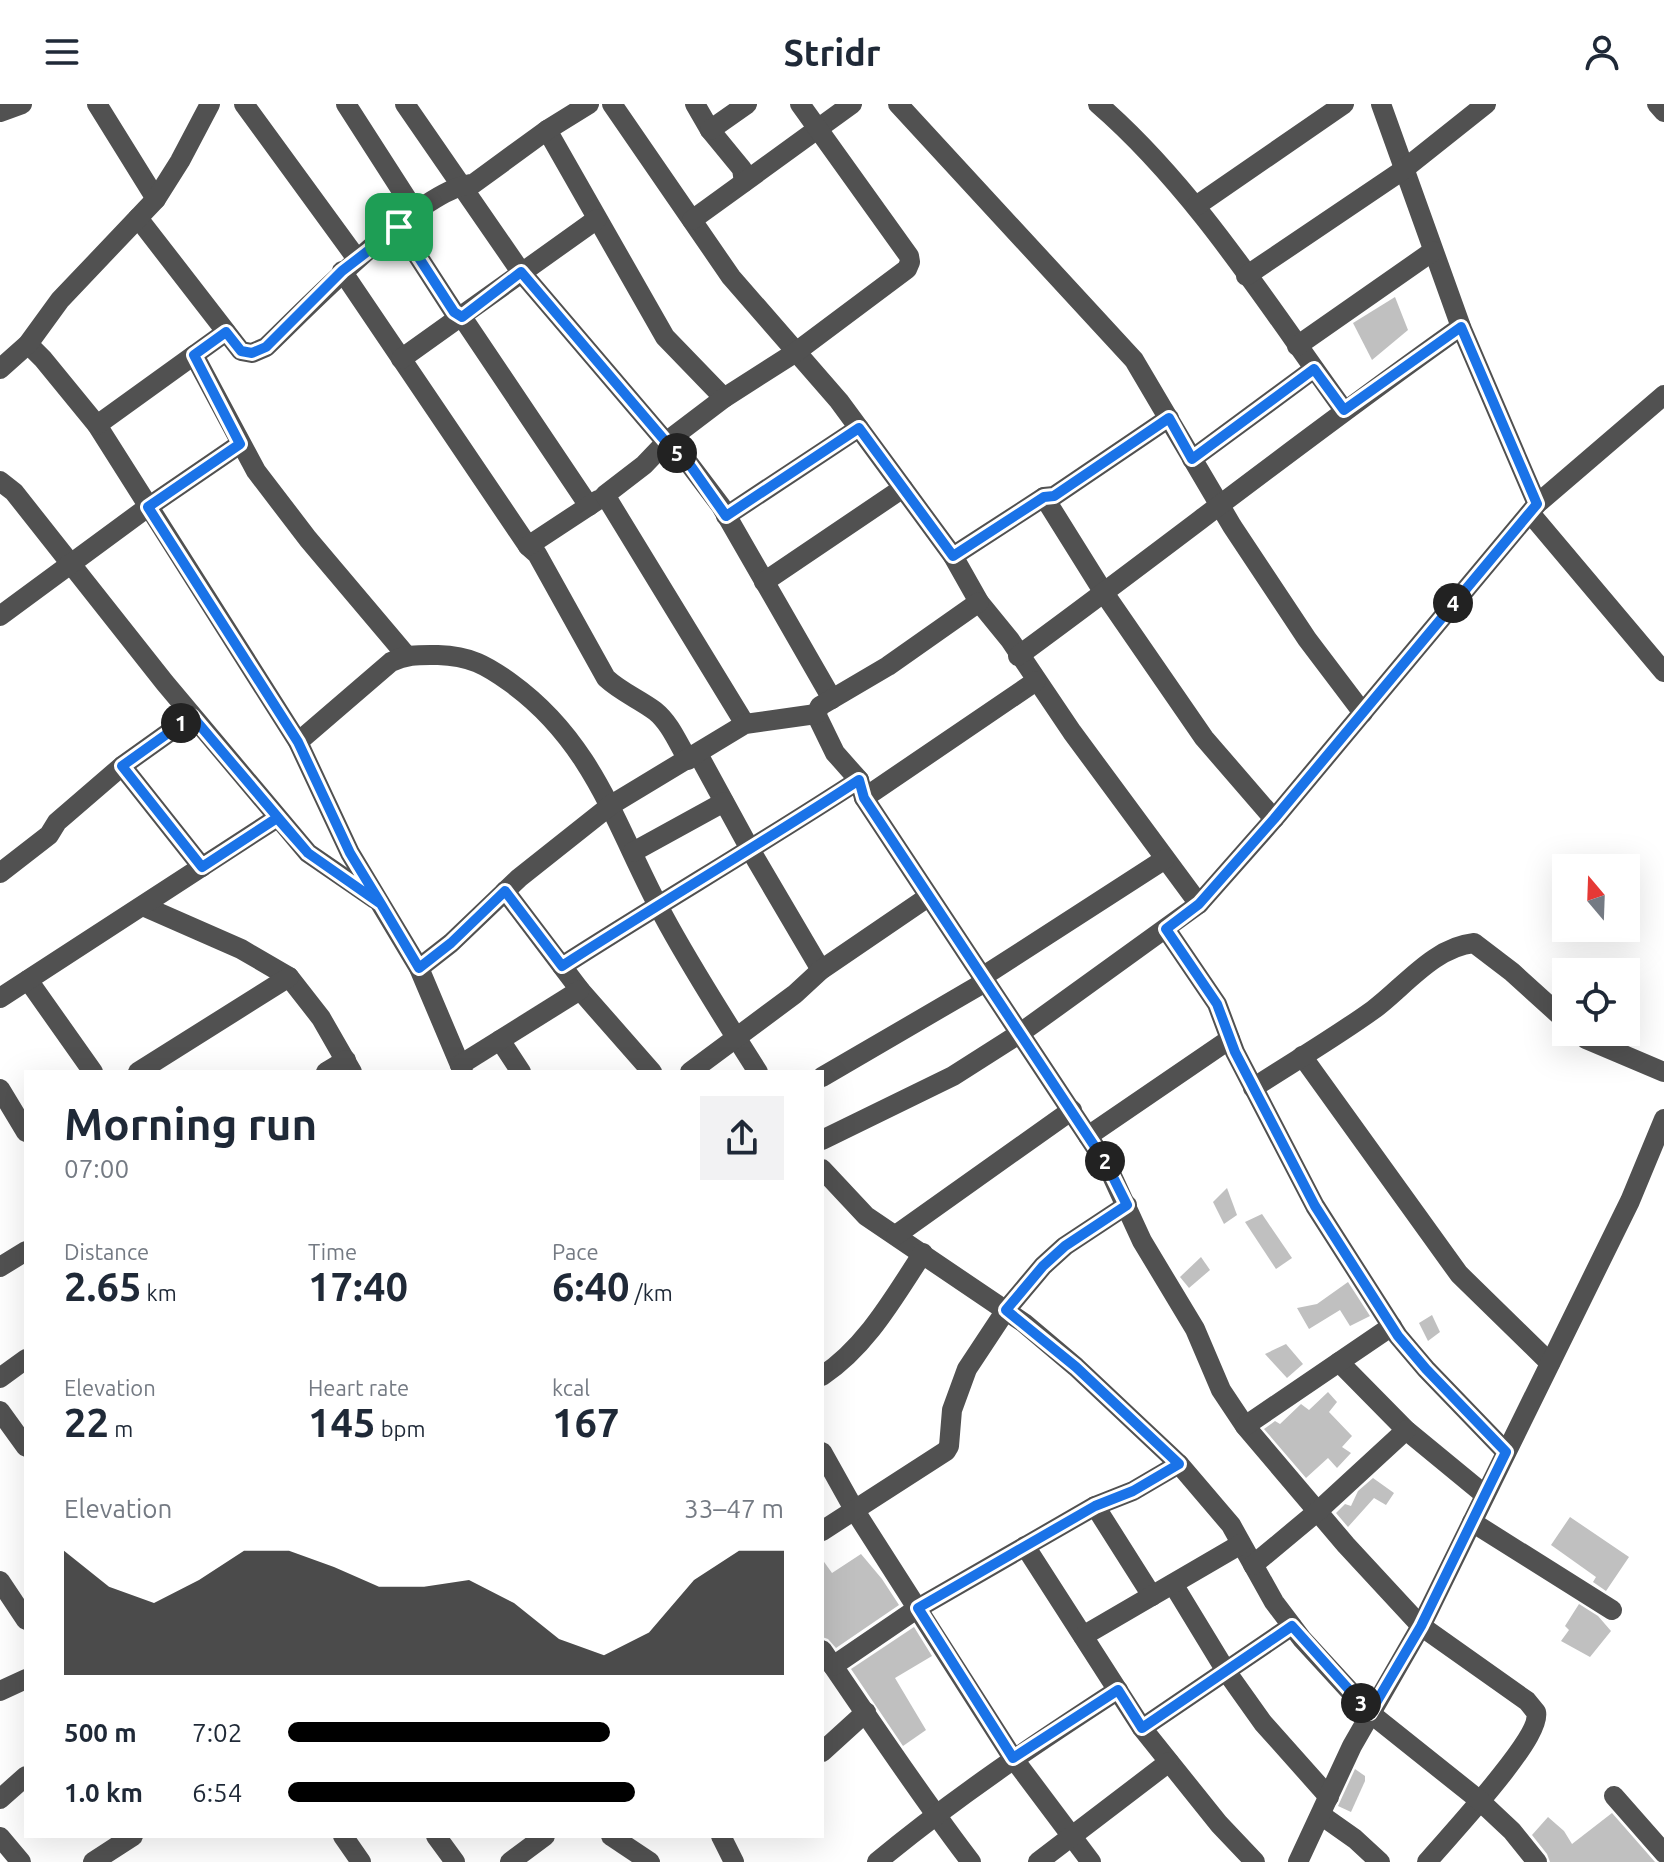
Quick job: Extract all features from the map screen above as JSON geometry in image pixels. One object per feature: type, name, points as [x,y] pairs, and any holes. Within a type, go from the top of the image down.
[{"type":"street","points":[[0,112],[22,104]]},
{"type":"street","points":[[97,104],[156,199]]},
{"type":"street","points":[[0,369],[28,344],[60,300],[156,199],[210,104]]},
{"type":"street","points":[[244,104],[350,265],[401,359],[528,546],[537,554],[606,678],[619,690],[652,709],[693,757],[724,802],[821,970]]},
{"type":"street","points":[[346,104],[416,213]]},
{"type":"street","points":[[405,104],[458,185],[521,272],[666,442],[690,465],[726,516],[832,699]]},
{"type":"street","points":[[138,218],[241,351],[252,353],[266,347],[350,265],[416,213],[458,185],[473,184],[547,130],[589,104]]},
{"type":"street","points":[[612,104],[731,277],[839,401],[953,556],[979,602],[1010,640],[1018,656],[1199,904]]},
{"type":"street","points":[[695,104],[710,130],[742,169],[744,182]]},
{"type":"street","points":[[710,130],[747,104]]},
{"type":"street","points":[[528,546],[644,465],[666,442],[724,398],[796,352],[907,269],[909,256],[800,104]]},
{"type":"street","points":[[692,220],[852,104]]},
{"type":"street","points":[[898,104],[1134,360],[1220,507],[1307,639],[1363,713]]},
{"type":"street","points":[[1098,104],[1127,129],[1196,206],[1344,410]]},
{"type":"street","points":[[1196,206],[1344,104]]},
{"type":"street","points":[[1381,104],[1461,327],[1533,509],[1664,672]]},
{"type":"street","points":[[1246,276],[1403,170],[1486,104]]},
{"type":"street","points":[[1657,104],[1664,112]]},
{"type":"street","points":[[547,130],[665,337],[724,398]]},
{"type":"street","points":[[401,359],[597,219]]},
{"type":"street","points":[[399,227],[454,312],[462,317],[597,500],[745,724]]},
{"type":"street","points":[[1297,346],[1433,251]]},
{"type":"street","points":[[1018,656],[1220,507],[1344,410],[1461,327]]},
{"type":"street","points":[[97,425],[226,332]]},
{"type":"street","points":[[28,344],[97,425],[298,742],[350,853],[419,968],[461,1069],[500,1040],[580,990]]},
{"type":"street","points":[[194,355],[256,471],[308,539],[406,655]]},
{"type":"street","points":[[1192,459],[1314,369]]},
{"type":"street","points":[[824,1139],[953,1076],[1019,1034],[1199,904],[1533,509],[1664,395]]},
{"type":"street","points":[[953,556],[1044,497],[1054,496],[1169,418]]},
{"type":"street","points":[[726,516],[859,428]]},
{"type":"street","points":[[0,616],[240,444]]},
{"type":"street","points":[[0,481],[14,492],[192,716],[308,853],[381,904]]},
{"type":"street","points":[[764,582],[903,488]]},
{"type":"street","points":[[1044,497],[1104,593],[1204,738],[1274,819]]},
{"type":"street","points":[[816,714],[820,706],[888,666],[979,602]]},
{"type":"street","points":[[298,742],[391,662],[406,655],[451,656],[483,663],[539,703],[576,746],[611,805],[657,905],[689,963],[757,1070]]},
{"type":"street","points":[[562,966],[657,905],[862,789],[1036,681]]},
{"type":"street","points":[[419,968],[572,834],[611,805],[745,724],[816,714]]},
{"type":"street","points":[[816,714],[835,753],[862,789],[928,897],[1107,1165],[1153,1262],[1195,1329],[1221,1390],[1245,1426],[1421,1626],[1527,1701],[1536,1712],[1536,1726],[1521,1752],[1427,1862]]},
{"type":"street","points":[[0,872],[49,835],[57,822],[122,766],[192,716]]},
{"type":"street","points":[[122,766],[202,867]]},
{"type":"street","points":[[633,852],[724,802]]},
{"type":"street","points":[[0,998],[277,818]]},
{"type":"street","points":[[824,1076],[984,980],[1165,859]]},
{"type":"street","points":[[505,891],[580,990],[650,1070]]},
{"type":"street","points":[[693,1070],[795,994],[821,970],[928,897]]},
{"type":"street","points":[[143,906],[241,949],[289,977],[321,1018],[349,1066]]},
{"type":"street","points":[[1166,929],[1217,1004],[1253,1088],[1315,1206],[1392,1326],[1426,1369],[1506,1452]]},
{"type":"street","points":[[1253,1088],[1373,1010],[1445,951],[1460,945],[1474,943],[1552,1008]]},
{"type":"street","points":[[141,1070],[289,977]]},
{"type":"street","points":[[28,980],[92,1070]]},
{"type":"street","points":[[1088,1136],[1230,1039]]},
{"type":"street","points":[[500,1040],[520,1070]]},
{"type":"street","points":[[1603,1046],[1664,1072]]},
{"type":"street","points":[[1302,1056],[1459,1274],[1550,1363]]},
{"type":"street","points":[[0,1089],[8,1116],[24,1130]]},
{"type":"street","points":[[896,1235],[1072,1110]]},
{"type":"street","points":[[1298,1862],[1370,1713],[1421,1626],[1630,1201],[1664,1119]]},
{"type":"street","points":[[824,1171],[866,1216],[1006,1310],[1076,1367],[1179,1464],[1231,1525],[1274,1602],[1292,1626],[1370,1713],[1479,1800],[1512,1831],[1537,1862]]},
{"type":"street","points":[[824,1530],[946,1451],[952,1410],[967,1369],[1006,1310],[1043,1266],[1065,1246],[1127,1205]]},
{"type":"street","points":[[0,1267],[24,1252]]},
{"type":"street","points":[[824,1375],[838,1365],[874,1327],[923,1253]]},
{"type":"street","points":[[1245,1426],[1392,1326]]},
{"type":"street","points":[[0,1378],[24,1360]]},
{"type":"street","points":[[1339,1362],[1406,1430],[1485,1495]]},
{"type":"street","points":[[0,1411],[24,1444]]},
{"type":"street","points":[[1253,1565],[1318,1511],[1406,1430]]},
{"type":"street","points":[[824,1456],[855,1511],[1013,1758],[1091,1862]]},
{"type":"street","points":[[971,1862],[934,1814],[827,1658],[1095,1506],[1133,1491],[1179,1464]]},
{"type":"street","points":[[1095,1506],[1152,1596]]},
{"type":"street","points":[[1472,1522],[1612,1610]]},
{"type":"street","points":[[1083,1636],[1241,1544]]},
{"type":"street","points":[[1025,1546],[1142,1728],[1219,1824],[1255,1862]]},
{"type":"street","points":[[0,1581],[24,1617]]},
{"type":"street","points":[[1173,1584],[1226,1671],[1263,1723],[1325,1806],[1380,1862]]},
{"type":"street","points":[[1142,1728],[1292,1626]]},
{"type":"street","points":[[0,1691],[24,1680]]},
{"type":"street","points":[[877,1862],[934,1814],[1118,1690]]},
{"type":"street","points":[[824,1750],[866,1712]]},
{"type":"street","points":[[1038,1862],[1169,1762]]},
{"type":"street","points":[[0,1799],[24,1778]]},
{"type":"street","points":[[1614,1796],[1664,1853]]},
{"type":"street","points":[[0,1837],[21,1862]]},
{"type":"street","points":[[93,1862],[130,1838]]},
{"type":"street","points":[[344,1838],[361,1862]]},
{"type":"street","points":[[437,1838],[455,1862]]},
{"type":"street","points":[[510,1862],[542,1838]]},
{"type":"street","points":[[614,1838],[650,1862]]},
{"type":"street","points":[[724,1838],[734,1862]]},
{"type":"building","points":[[1395,297],[1408,330],[1372,360],[1353,323]]},
{"type":"building","points":[[1227,1188],[1237,1215],[1224,1224],[1213,1202]]},
{"type":"building","points":[[1262,1214],[1292,1258],[1276,1269],[1245,1222]]},
{"type":"building","points":[[1201,1257],[1210,1270],[1189,1288],[1180,1277]]},
{"type":"building","points":[[1348,1282],[1370,1316],[1350,1326],[1340,1310],[1309,1329],[1297,1308],[1317,1304]]},
{"type":"building","points":[[1432,1315],[1440,1332],[1428,1341],[1419,1323]]},
{"type":"building","points":[[1286,1344],[1303,1364],[1287,1378],[1265,1354]]},
{"type":"building","points":[[1328,1392],[1337,1402],[1329,1412],[1352,1436],[1342,1447],[1351,1453],[1337,1468],[1328,1458],[1306,1478],[1264,1429],[1275,1421],[1280,1424],[1301,1404],[1309,1410]]},
{"type":"building","points":[[1373,1478],[1394,1493],[1386,1505],[1374,1498],[1348,1527],[1336,1513],[1345,1504],[1351,1506],[1358,1491]]},
{"type":"building","points":[[1570,1517],[1629,1557],[1606,1591],[1593,1582],[1596,1577],[1551,1545]]},
{"type":"building","points":[[861,1554],[899,1605],[836,1648],[824,1638],[824,1562],[832,1573]]},
{"type":"building","points":[[1579,1604],[1598,1616],[1611,1631],[1590,1657],[1561,1641],[1569,1630],[1565,1626]]},
{"type":"building","points":[[914,1627],[932,1656],[895,1678],[926,1730],[903,1746],[851,1669]]},
{"type":"building","points":[[1355,1769],[1365,1776],[1365,1781],[1351,1812],[1338,1806]]},
{"type":"building","points":[[1612,1813],[1655,1862],[1550,1862],[1532,1835],[1548,1817],[1564,1831],[1572,1844]]},
{"type":"route","points":[[399,227],[342,271],[266,347],[252,353],[241,351],[226,332],[194,355],[240,444],[148,507],[298,742],[350,853],[381,904],[308,853],[277,818],[202,867],[122,766],[192,716],[308,853],[342,878],[381,904],[419,968],[451,943],[505,891],[562,966],[657,905],[751,851],[859,780],[864,798],[1072,1110],[1107,1165],[1127,1205],[1065,1246],[1043,1266],[1006,1310],[1076,1367],[1179,1464],[1133,1491],[1095,1506],[918,1608],[1013,1758],[1118,1690],[1142,1728],[1292,1626],[1370,1713],[1421,1626],[1506,1452],[1398,1336],[1315,1206],[1235,1052],[1217,1004],[1166,929],[1199,904],[1274,819],[1537,504],[1461,327],[1344,410],[1314,369],[1192,459],[1169,418],[1054,496],[1044,497],[953,556],[859,428],[726,516],[690,465],[666,442],[521,272],[462,317],[454,312],[399,227]]}]
